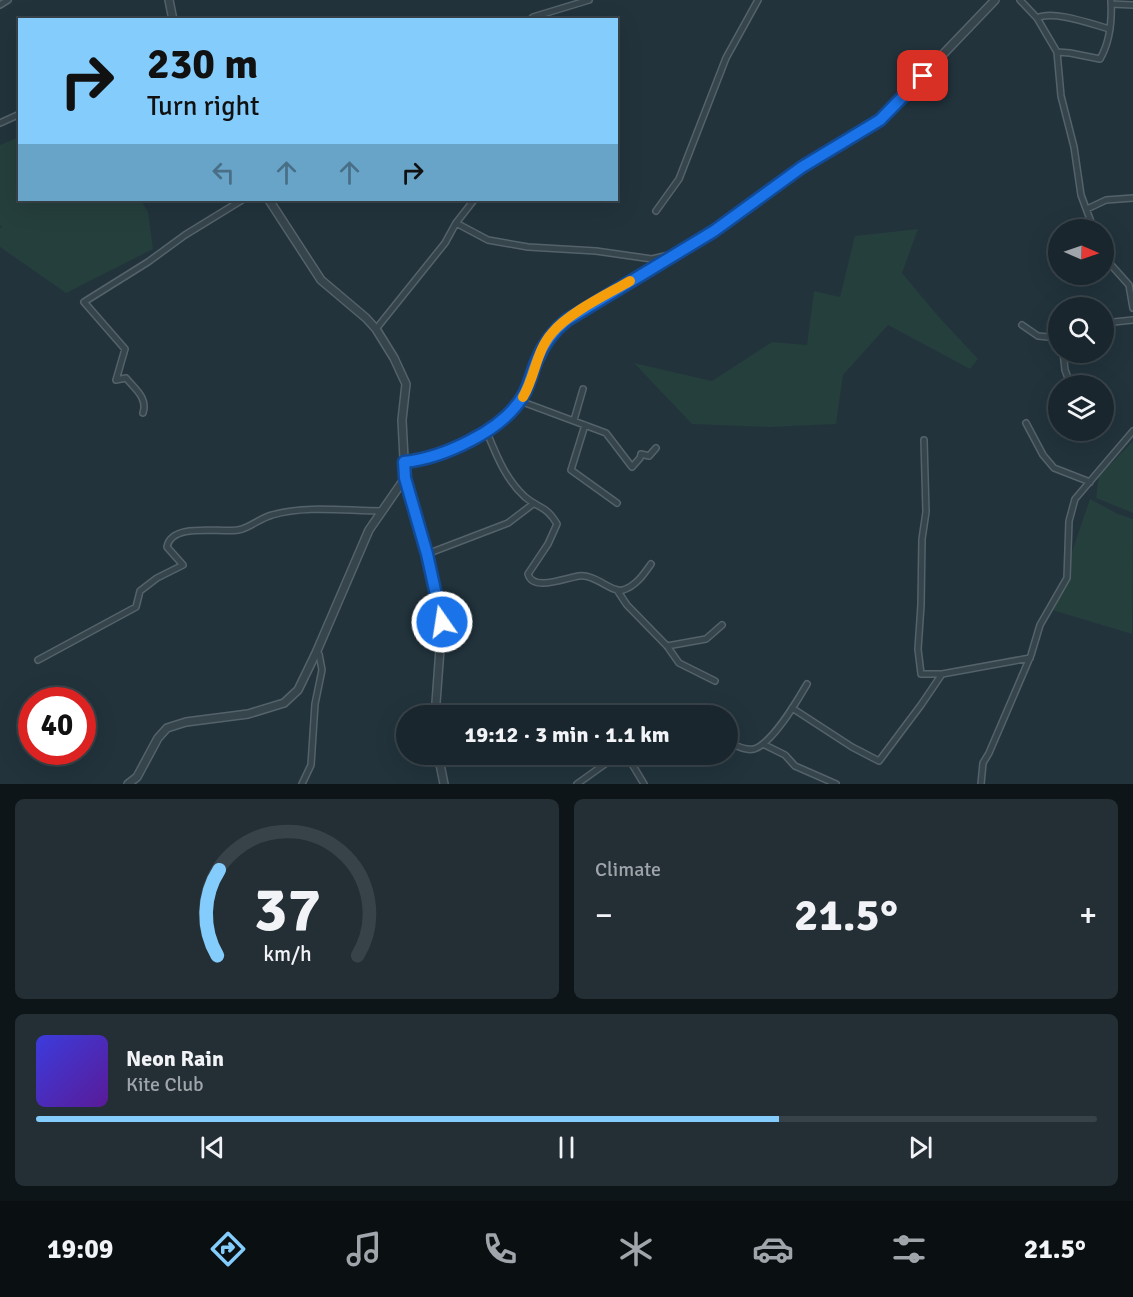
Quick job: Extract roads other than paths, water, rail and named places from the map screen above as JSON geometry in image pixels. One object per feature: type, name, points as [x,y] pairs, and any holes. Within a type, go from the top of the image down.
[{"type":"street","points":[[0,5],[8,0]]},
{"type":"street","points":[[169,0],[173,18]]},
{"type":"street","points":[[532,18],[589,0]]},
{"type":"street","points":[[656,211],[679,179],[726,58],[758,0]]},
{"type":"street","points":[[404,462],[445,453],[486,430],[520,402],[526,392],[537,359],[551,333],[567,320],[714,231],[802,167],[880,120],[995,0]]},
{"type":"street","points":[[1020,0],[1037,18],[1057,52],[1060,96],[1074,147],[1081,195],[1090,219]]},
{"type":"street","points":[[1057,52],[1070,52],[1100,59],[1107,47],[1111,2],[1133,5]]},
{"type":"street","points":[[1037,18],[1044,15],[1078,20],[1110,29]]},
{"type":"street","points":[[0,123],[18,115]]},
{"type":"street","points":[[1087,209],[1106,200],[1133,198]]},
{"type":"street","points":[[143,413],[144,399],[126,378],[116,381],[125,349],[84,302],[148,262],[184,235],[240,201]]},
{"type":"street","points":[[270,201],[321,280],[376,329],[394,358],[406,384],[402,420],[405,478],[427,554],[442,622],[436,705]]},
{"type":"street","points":[[376,329],[445,243],[456,223],[473,201]]},
{"type":"street","points":[[456,223],[488,240],[528,247],[596,251],[651,259],[680,252]]},
{"type":"street","points":[[1114,268],[1129,285],[1133,309]]},
{"type":"street","points":[[1114,322],[1133,320]]},
{"type":"street","points":[[1022,325],[1038,336],[1048,337]]},
{"type":"street","points":[[574,420],[583,389]]},
{"type":"street","points":[[520,402],[606,433],[632,467],[641,454],[649,456],[656,448]]},
{"type":"street","points":[[1026,423],[1043,455],[1054,468],[1090,482]]},
{"type":"street","points":[[585,425],[571,470],[617,503]]},
{"type":"street","points":[[486,430],[506,475],[522,495],[533,504],[551,512],[557,524],[548,544],[528,574],[530,580],[534,583],[541,583],[591,576],[617,590],[627,605],[667,646],[679,663],[715,681]]},
{"type":"street","points":[[981,784],[983,763],[1030,658],[1040,625],[1067,578],[1069,521],[1075,499],[1133,431]]},
{"type":"street","points":[[924,440],[926,512],[922,539],[918,649],[921,674],[942,674],[1030,658]]},
{"type":"street","points":[[128,784],[137,777],[158,738],[167,728],[186,722],[248,714],[284,703],[298,690],[369,530],[405,478]]},
{"type":"street","points":[[427,554],[508,523],[533,504]]},
{"type":"street","points":[[38,660],[136,607],[140,591],[183,565],[167,548],[172,537],[182,532],[239,530],[270,515],[326,508],[382,511]]},
{"type":"street","points":[[617,590],[630,586],[641,578],[651,564]]},
{"type":"street","points":[[667,646],[706,639],[723,625]]},
{"type":"street","points":[[302,784],[311,765],[315,704],[322,670],[319,654],[316,653]]},
{"type":"street","points":[[792,708],[852,747],[879,761],[942,674]]},
{"type":"street","points":[[738,747],[752,750],[763,744],[792,708],[807,684]]},
{"type":"street","points":[[763,744],[785,755],[795,766],[836,784]]},
{"type":"street","points":[[440,765],[444,784]]},
{"type":"street","points":[[577,784],[604,765]]},
{"type":"street","points":[[633,765],[644,784]]}]
